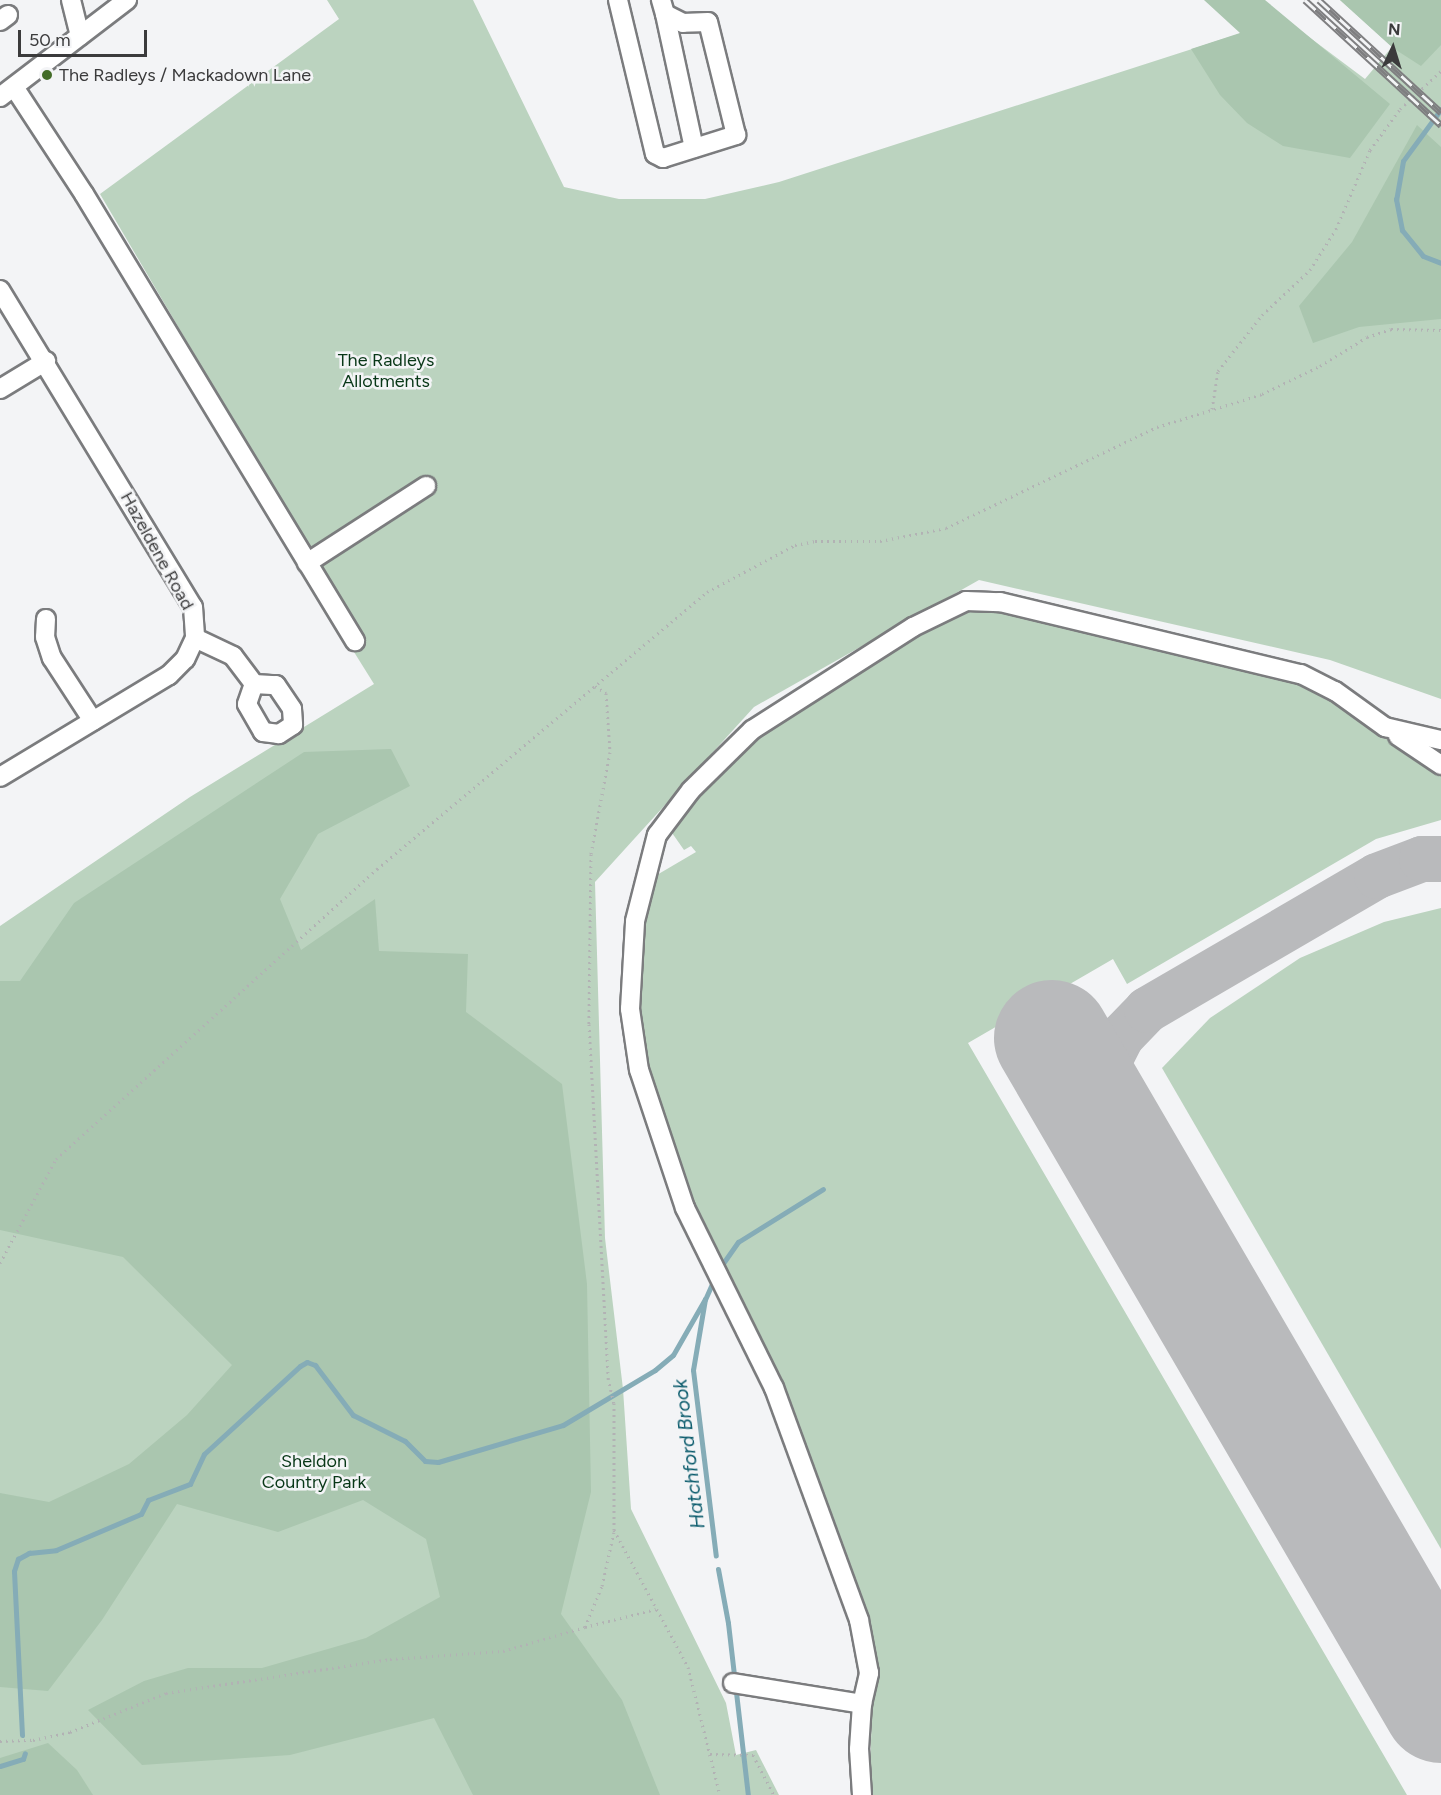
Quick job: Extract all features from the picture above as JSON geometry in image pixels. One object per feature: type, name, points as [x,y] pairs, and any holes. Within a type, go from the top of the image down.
[{"type":"street","points":[[71,0],[80,36]]},
{"type":"street","points":[[127,0],[7,92],[84,194],[355,641]]},
{"type":"street","points":[[618,0],[655,154],[663,158],[736,135],[708,22],[683,23],[663,7]]},
{"type":"street","points":[[663,7],[694,148]]},
{"type":"street","name":"Hazeldene Road","points":[[0,290],[46,361],[193,607],[195,638]]},
{"type":"street","points":[[0,389],[46,361]]},
{"type":"street","points":[[307,563],[426,486]]},
{"type":"street","points":[[862,1795],[858,1776],[862,1704],[869,1673],[860,1620],[774,1388],[712,1263],[666,1159],[639,1070],[630,1009],[635,921],[648,859],[664,823],[752,730],[931,616],[952,605],[982,600],[1301,674],[1335,691],[1441,765]]},
{"type":"street","points":[[46,619],[45,637],[52,658],[93,721]]},
{"type":"street","points":[[0,777],[169,675],[185,658],[195,638],[233,656],[254,684]]},
{"type":"street","points":[[1385,727],[1441,740]]},
{"type":"street","points":[[733,1683],[862,1704]]},
{"type":"path","points":[[1212,409],[1218,371],[1262,315],[1310,270],[1336,229],[1370,150],[1400,109],[1441,71]]},
{"type":"path","points":[[0,1263],[56,1159],[369,876],[708,592],[776,553],[815,541],[880,541],[946,528],[1157,427],[1262,393],[1320,366],[1375,334],[1391,329],[1441,330]]},
{"type":"path","points":[[585,1627],[602,1586],[614,1530],[614,1403],[608,1378],[590,1024],[591,854],[610,752],[606,693],[595,686]]},
{"type":"path","points":[[614,1530],[688,1667],[720,1795]]},
{"type":"path","points":[[0,1741],[33,1740],[70,1732],[166,1693],[390,1659],[503,1651],[657,1609]]},
{"type":"path","points":[[710,1754],[753,1755],[774,1795]]},
{"type":"green space","name":"Sheldon Country Park","points":[[327,0],[473,0],[564,187],[619,199],[705,199],[779,182],[1285,19],[1365,79],[1392,47],[1340,0],[1441,0],[1441,699],[1330,660],[979,580],[754,707],[595,882],[605,1238],[623,1389],[631,1509],[726,1703],[736,1755],[756,1750],[779,1795],[0,1795],[0,926],[190,797],[374,684],[314,588],[319,566],[100,194],[339,19]]},
{"type":"green space","points":[[1204,0],[1265,0],[1390,104],[1350,158],[1283,146],[1247,123],[1220,95],[1191,49],[1240,33]]},
{"type":"green space","points":[[1340,0],[1441,0],[1441,45],[1421,66],[1393,48]]},
{"type":"green space","points":[[1417,125],[1441,147],[1441,319],[1359,327],[1313,343],[1299,306],[1352,242]]},
{"type":"green space","points":[[977,606],[1203,656],[1249,673],[1294,678],[1441,745],[1441,820],[1376,839],[1127,984],[1113,959],[968,1043],[1407,1795],[869,1795],[873,1686],[870,1628],[698,1224],[639,1042],[636,974],[650,879],[696,852],[691,846],[684,850],[670,830],[744,744],[930,623]]},
{"type":"green space","points":[[391,749],[410,786],[318,834],[280,899],[301,950],[375,899],[379,951],[468,954],[466,1012],[562,1084],[587,1284],[591,1492],[561,1614],[622,1700],[660,1795],[473,1795],[434,1718],[290,1755],[142,1765],[88,1710],[144,1681],[188,1668],[262,1668],[366,1638],[440,1597],[426,1539],[363,1500],[278,1532],[177,1504],[102,1620],[48,1691],[0,1687],[0,1493],[49,1502],[129,1464],[187,1415],[232,1365],[123,1257],[0,1230],[0,981],[20,981],[74,903],[304,752]]},
{"type":"green space","points":[[1441,908],[1441,1549],[1162,1068],[1210,1018],[1300,958],[1384,922]]},
{"type":"green space","points":[[48,1743],[77,1770],[93,1795],[0,1795],[0,1758]]},
{"type":"waterway","name":"Hatchford Brook","points":[[1441,109],[1403,161],[1396,199],[1402,230],[1423,256],[1441,263]]},
{"type":"waterway","name":"Hatchford Brook","points":[[719,1269],[738,1242],[823,1189]]},
{"type":"waterway","name":"Hatchford Brook","points":[[715,1277],[705,1299],[693,1370],[716,1556]]},
{"type":"waterway","points":[[22,1735],[14,1571],[18,1559],[29,1553],[56,1550],[141,1514],[148,1500],[190,1484],[204,1454],[300,1366],[307,1362],[315,1365],[353,1415],[405,1441],[425,1461],[438,1462],[563,1425],[655,1370],[673,1355],[705,1299]]},
{"type":"waterway","name":"Hatchford Brook","points":[[718,1569],[728,1623],[748,1795]]},
{"type":"waterway","points":[[0,1766],[23,1759],[25,1753]]},
{"type":"taxiway","points":[[1107,1131],[1104,1090],[1109,1061],[1122,1036],[1147,1010],[1377,876],[1422,859],[1441,859]]},
{"type":"runway","points":[[1052,1038],[1441,1705]]},
{"type":"railway","points":[[1305,0],[1441,125]]},
{"type":"railway","points":[[1319,0],[1441,112]]},
{"type":"place","name":"The Radleys / Mackadown Lane","points":[[47,75]]},
{"type":"park label","name":"The Radleys Allotments","points":[[386,371]]}]
